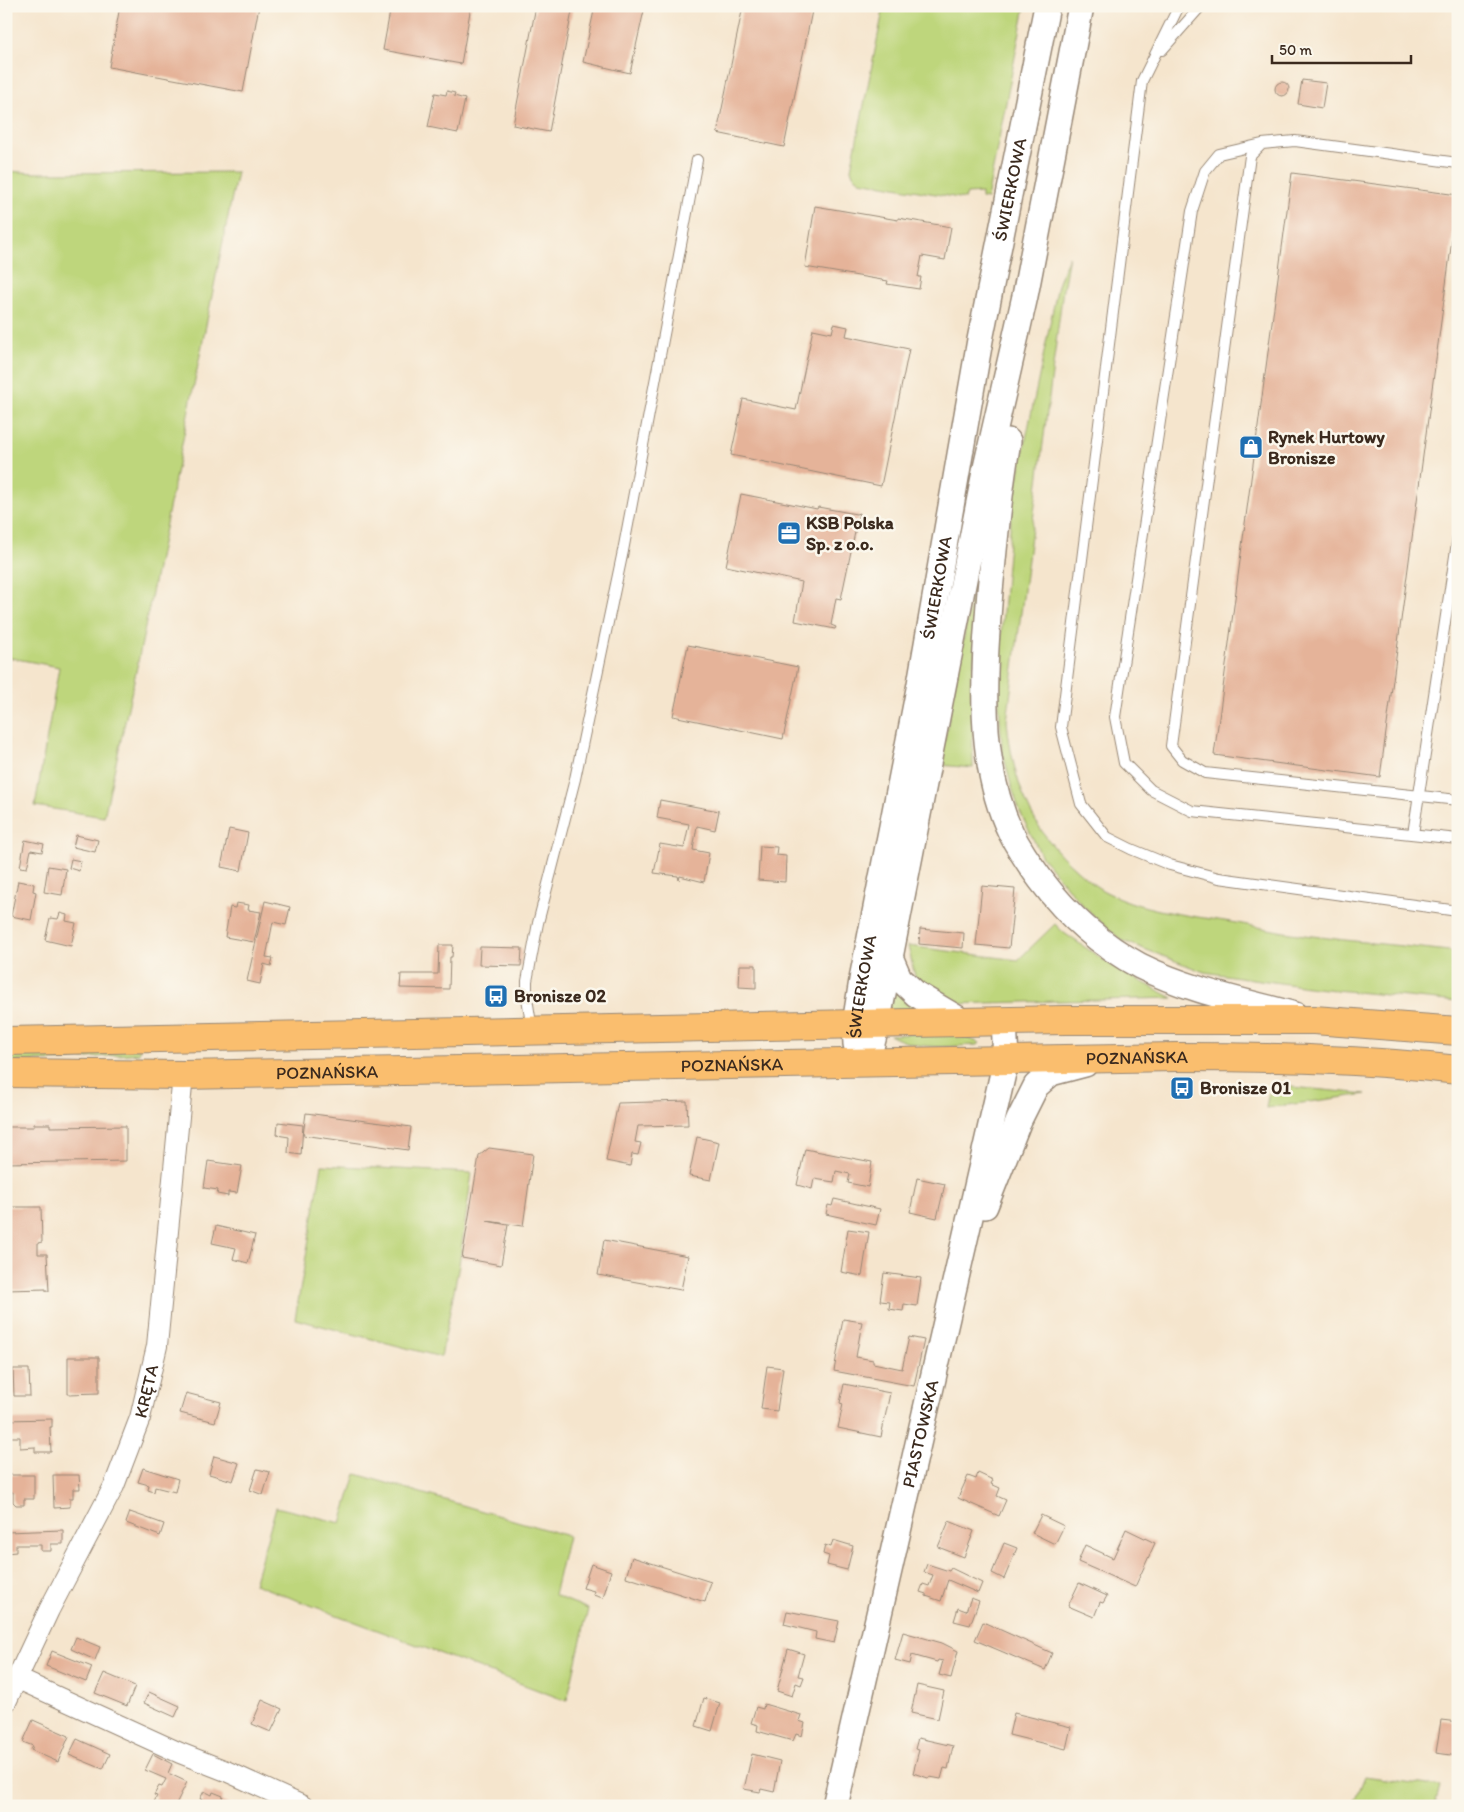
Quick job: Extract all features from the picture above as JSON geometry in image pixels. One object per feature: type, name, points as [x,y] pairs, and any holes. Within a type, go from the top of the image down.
[{"type":"main road","points":[[6,1041],[1065,1020],[1314,1020],[1458,1031]]},
{"type":"main road","name":"POZNAŃSKA","points":[[6,1073],[183,1075],[1108,1058],[1287,1057],[1399,1063],[1458,1070]]},
{"type":"street","name":"ŚWIERKOWA","points":[[866,1024],[863,974],[920,684],[979,344],[1048,6]]},
{"type":"street","name":"ŚWIERKOWA","points":[[864,1062],[856,1047],[854,1037],[866,1024],[890,957],[985,472],[1024,296],[1081,6]]},
{"type":"street","points":[[1024,296],[1022,355],[1002,474],[985,652],[986,732],[998,800],[1011,833],[1029,863],[1051,893],[1077,922],[1108,946],[1140,965],[1173,980],[1314,1020]]},
{"type":"street","name":"ŚWIERKOWA","points":[[890,957],[899,978],[916,994],[965,1022]]},
{"type":"street","name":"PIASTOWSKA","points":[[835,1806],[1006,1060],[1004,1022]]},
{"type":"street","points":[[952,1297],[1012,1137],[1036,1086],[1051,1073],[1108,1058]]},
{"type":"street","name":"KRĘTA","points":[[6,1702],[48,1610],[114,1486],[140,1418],[157,1346],[183,1075]]},
{"type":"street","points":[[16,1678],[302,1806]]},
{"type":"lane","points":[[1179,6],[1142,81],[1061,727],[1081,804],[1107,837],[1170,865],[1219,878],[1458,911]]},
{"type":"lane","points":[[1155,57],[1201,6]]},
{"type":"lane","points":[[1458,163],[1295,141],[1262,144],[1218,154],[1205,171],[1192,211],[1115,717],[1124,762],[1151,790],[1192,811],[1458,839]]},
{"type":"lane","points":[[1262,144],[1250,156],[1171,746],[1182,760],[1205,773],[1458,800]]},
{"type":"lane","points":[[532,1031],[527,998],[527,981],[538,923],[576,779],[623,551],[697,160]]},
{"type":"lane","points":[[1413,834],[1458,536]]},
{"type":"green space","points":[[884,6],[1025,6],[987,199],[981,198],[981,193],[967,194],[965,199],[860,181],[853,175],[851,169]]},
{"type":"green space","points":[[6,171],[35,173],[237,172],[137,667],[104,817],[35,806],[59,667],[6,657]]},
{"type":"green space","points":[[1069,256],[1063,289],[1007,721],[1019,784],[1036,822],[1061,855],[1100,889],[1139,905],[1295,934],[1458,952],[1458,1002],[1315,988],[1204,972],[1121,940],[1083,906],[1042,857],[1020,812],[1002,749],[999,705],[1000,648],[1012,506],[1058,285]]},
{"type":"green space","points":[[986,518],[972,692],[973,768],[940,765]]},
{"type":"green space","points":[[1055,924],[1064,933],[1117,969],[1173,998],[949,1004],[917,985],[908,946],[1018,960]]},
{"type":"green space","points":[[893,986],[918,1010],[888,1011]]},
{"type":"green space","points":[[954,1033],[980,1043],[978,1045],[933,1046],[911,1043],[890,1035]]},
{"type":"green space","points":[[140,1048],[139,1053],[65,1060],[6,1062],[6,1052]]},
{"type":"green space","points":[[1270,1085],[1366,1094],[1266,1108]]},
{"type":"green space","points":[[322,1165],[472,1173],[459,1265],[441,1357],[295,1319]]},
{"type":"green space","points":[[356,1474],[568,1536],[554,1595],[588,1609],[567,1701],[254,1584],[276,1507],[341,1523]]},
{"type":"green space","points":[[1365,1776],[1440,1787],[1435,1806],[1353,1806]]},
{"type":"building","points":[[120,6],[259,6],[243,92],[109,67]]},
{"type":"building","points":[[391,6],[471,6],[461,64],[383,50]]},
{"type":"building","points":[[536,6],[573,6],[549,132],[513,125]]},
{"type":"building","points":[[595,6],[645,6],[630,73],[583,62]]},
{"type":"building","points":[[743,6],[813,6],[784,147],[717,133]]},
{"type":"building","points":[[1302,80],[1326,83],[1322,108],[1298,104]]},
{"type":"building","points":[[1282,82],[1287,84],[1289,89],[1287,94],[1282,96],[1277,94],[1275,89],[1277,84]]},
{"type":"building","points":[[447,91],[455,93],[454,96],[465,99],[458,133],[428,127],[435,93],[446,95]]},
{"type":"building","points":[[1292,173],[1458,195],[1380,777],[1214,755]]},
{"type":"building","points":[[815,206],[951,227],[945,260],[922,256],[918,277],[921,277],[919,289],[887,284],[888,281],[805,267]]},
{"type":"building","points":[[834,324],[848,327],[846,336],[909,349],[881,486],[731,455],[743,399],[796,410],[813,329],[832,333]]},
{"type":"building","points":[[741,494],[817,509],[818,507],[859,513],[841,599],[836,598],[831,625],[836,627],[835,629],[795,621],[802,582],[726,566]]},
{"type":"building","points":[[688,645],[798,667],[783,739],[673,716]]},
{"type":"building","points":[[660,800],[719,811],[715,830],[697,826],[693,850],[709,853],[704,882],[680,876],[679,880],[678,876],[654,873],[660,844],[684,848],[689,824],[657,818]]},
{"type":"building","points":[[229,829],[248,833],[241,871],[221,867]]},
{"type":"building","points":[[76,835],[98,840],[95,852],[73,847]]},
{"type":"building","points":[[25,840],[44,844],[42,852],[31,850],[27,868],[20,867]]},
{"type":"building","points":[[760,846],[777,847],[776,855],[786,856],[785,882],[758,880]]},
{"type":"building","points":[[71,859],[81,861],[79,871],[69,868]]},
{"type":"building","points":[[48,866],[66,869],[62,895],[44,892]]},
{"type":"building","points":[[18,881],[34,884],[33,891],[36,892],[31,920],[11,916]]},
{"type":"building","points":[[982,886],[1015,889],[1009,948],[976,945]]},
{"type":"building","points":[[265,901],[290,907],[286,925],[273,922],[266,957],[273,958],[271,966],[264,964],[260,984],[247,981]]},
{"type":"building","points":[[236,903],[249,905],[248,910],[261,912],[254,942],[225,937],[230,907],[235,908]]},
{"type":"building","points":[[60,913],[67,915],[66,921],[76,923],[71,946],[45,940],[50,918],[58,919]]},
{"type":"building","points":[[920,929],[964,933],[963,948],[919,944]]},
{"type":"building","points":[[439,945],[453,945],[452,957],[450,957],[449,989],[400,988],[401,974],[438,974]]},
{"type":"building","points":[[480,947],[522,948],[521,966],[479,965]]},
{"type":"building","points":[[740,965],[756,965],[756,988],[739,987]]},
{"type":"building","points":[[687,1101],[688,1125],[638,1126],[635,1142],[641,1143],[638,1155],[632,1154],[630,1166],[606,1161],[618,1103]]},
{"type":"building","points":[[306,1113],[411,1127],[408,1150],[303,1135]]},
{"type":"building","points":[[278,1122],[303,1125],[301,1155],[288,1153],[289,1137],[277,1135]]},
{"type":"building","points":[[34,1124],[50,1124],[50,1127],[126,1126],[126,1161],[6,1163],[6,1127],[34,1127]]},
{"type":"building","points":[[697,1137],[719,1142],[711,1180],[689,1176]]},
{"type":"building","points":[[489,1148],[533,1154],[523,1226],[487,1221],[508,1225],[501,1265],[462,1258],[479,1156]]},
{"type":"building","points":[[805,1149],[872,1162],[868,1187],[848,1183],[850,1174],[836,1171],[834,1182],[814,1179],[812,1189],[797,1185]]},
{"type":"building","points":[[208,1161],[242,1166],[237,1193],[228,1192],[228,1196],[217,1194],[218,1190],[204,1188]]},
{"type":"building","points":[[917,1178],[945,1184],[937,1218],[910,1212]]},
{"type":"building","points":[[834,1199],[880,1209],[876,1225],[826,1214],[828,1205],[832,1206]]},
{"type":"building","points":[[6,1207],[41,1207],[42,1242],[38,1243],[38,1254],[47,1254],[49,1291],[46,1291],[46,1289],[6,1290]]},
{"type":"building","points":[[216,1226],[255,1235],[248,1263],[233,1259],[236,1248],[212,1243]]},
{"type":"building","points":[[848,1229],[869,1232],[862,1276],[841,1272]]},
{"type":"building","points":[[604,1240],[688,1256],[681,1290],[598,1275]]},
{"type":"building","points":[[884,1273],[921,1278],[917,1306],[904,1304],[903,1311],[889,1309],[890,1302],[880,1301]]},
{"type":"building","points":[[843,1319],[862,1322],[856,1357],[873,1360],[873,1363],[902,1369],[909,1337],[924,1340],[914,1386],[834,1371]]},
{"type":"building","points":[[68,1357],[99,1357],[99,1393],[68,1394]]},
{"type":"building","points":[[767,1366],[783,1368],[777,1411],[761,1409]]},
{"type":"building","points":[[13,1369],[29,1369],[30,1396],[14,1396]]},
{"type":"building","points":[[844,1384],[890,1393],[881,1437],[838,1428],[843,1404],[840,1403]]},
{"type":"building","points":[[186,1393],[221,1402],[215,1422],[180,1413]]},
{"type":"building","points":[[52,1419],[52,1427],[50,1427],[51,1452],[35,1452],[35,1447],[20,1448],[20,1437],[7,1437],[6,1420]]},
{"type":"building","points":[[214,1456],[239,1463],[233,1481],[209,1474]]},
{"type":"building","points":[[143,1468],[178,1479],[175,1492],[155,1487],[154,1492],[148,1490],[149,1485],[138,1482]]},
{"type":"building","points":[[257,1469],[270,1472],[263,1495],[250,1490]]},
{"type":"building","points":[[978,1473],[993,1480],[991,1484],[1000,1488],[997,1496],[1006,1500],[999,1516],[958,1498],[968,1476],[976,1479]]},
{"type":"building","points":[[6,1475],[34,1475],[34,1499],[24,1499],[24,1505],[16,1505],[13,1502],[13,1492],[8,1492],[9,1488],[6,1488]]},
{"type":"building","points":[[53,1475],[79,1475],[80,1489],[73,1489],[70,1507],[54,1508]]},
{"type":"building","points":[[130,1512],[164,1524],[160,1536],[126,1523]]},
{"type":"building","points":[[1041,1515],[1064,1526],[1055,1544],[1032,1533]]},
{"type":"building","points":[[949,1521],[974,1531],[964,1557],[938,1547]]},
{"type":"building","points":[[1126,1529],[1155,1543],[1135,1587],[1078,1562],[1085,1545],[1113,1558]]},
{"type":"building","points":[[63,1530],[63,1544],[51,1544],[51,1551],[41,1551],[41,1545],[16,1545],[16,1552],[6,1553],[6,1532]]},
{"type":"building","points":[[833,1540],[853,1546],[847,1570],[827,1565],[829,1556],[823,1554],[825,1545],[831,1547]]},
{"type":"building","points":[[1004,1543],[1017,1548],[1004,1579],[992,1573]]},
{"type":"building","points":[[632,1557],[711,1582],[705,1602],[626,1577]]},
{"type":"building","points":[[591,1564],[611,1571],[603,1598],[593,1595],[594,1591],[583,1588]]},
{"type":"building","points":[[927,1564],[949,1571],[951,1568],[982,1583],[978,1593],[948,1580],[941,1601],[926,1596],[926,1594],[920,1592],[923,1584],[929,1586],[933,1575],[924,1572]]},
{"type":"building","points":[[1079,1583],[1107,1596],[1103,1603],[1100,1602],[1094,1617],[1068,1606]]},
{"type":"building","points":[[971,1598],[979,1601],[970,1625],[954,1621],[958,1608],[966,1611]]},
{"type":"building","points":[[787,1611],[839,1621],[834,1643],[815,1639],[816,1632],[784,1624]]},
{"type":"building","points":[[983,1622],[1052,1653],[1045,1670],[975,1640]]},
{"type":"building","points":[[903,1632],[942,1643],[958,1651],[951,1678],[939,1675],[943,1661],[938,1660],[937,1662],[912,1655],[910,1664],[895,1660]]},
{"type":"building","points":[[76,1637],[100,1647],[95,1660],[71,1649]]},
{"type":"building","points":[[788,1649],[804,1654],[798,1676],[804,1677],[801,1685],[796,1683],[792,1696],[777,1691]]},
{"type":"building","points":[[52,1651],[92,1667],[86,1682],[46,1666]]},
{"type":"building","points":[[104,1673],[135,1686],[127,1706],[95,1693]]},
{"type":"building","points":[[917,1685],[944,1691],[938,1719],[911,1713]]},
{"type":"building","points":[[149,1692],[180,1706],[175,1717],[144,1703]]},
{"type":"building","points":[[704,1698],[720,1703],[712,1731],[696,1726]]},
{"type":"building","points":[[262,1700],[282,1709],[271,1732],[252,1724]]},
{"type":"building","points":[[764,1704],[801,1715],[799,1721],[805,1723],[802,1736],[796,1734],[793,1741],[757,1731],[758,1725],[751,1723],[756,1707],[763,1709]]},
{"type":"building","points":[[1014,1713],[1071,1727],[1066,1749],[1009,1735]]},
{"type":"building","points":[[33,1720],[69,1736],[58,1762],[31,1750],[33,1746],[23,1742]]},
{"type":"building","points":[[1441,1720],[1458,1722],[1458,1756],[1436,1753]]},
{"type":"building","points":[[918,1738],[953,1746],[948,1769],[944,1768],[941,1779],[928,1778],[913,1773],[919,1750],[915,1749]]},
{"type":"building","points":[[77,1739],[110,1754],[103,1769],[69,1755]]},
{"type":"building","points":[[153,1754],[172,1764],[168,1773],[187,1782],[175,1806],[153,1804],[157,1796],[154,1795],[159,1786],[162,1787],[166,1779],[145,1770]]},
{"type":"building","points":[[752,1754],[780,1761],[774,1792],[761,1789],[760,1792],[744,1789]]},
{"type":"building","points":[[204,1791],[212,1795],[213,1792],[223,1796],[221,1801],[231,1806],[200,1806],[203,1800],[200,1799]]},
{"type":"building","points":[[883,1801],[902,1805],[902,1806],[882,1806]]},
{"type":"place","name":"Rynek Hurtowy Bronisze","points":[[1251,447]]},
{"type":"place","name":"KSB Polska Sp. z o.o.","points":[[789,533]]},
{"type":"place","name":"Bronisze 02","points":[[496,996]]},
{"type":"place","name":"Bronisze 01","points":[[1182,1088]]}]
